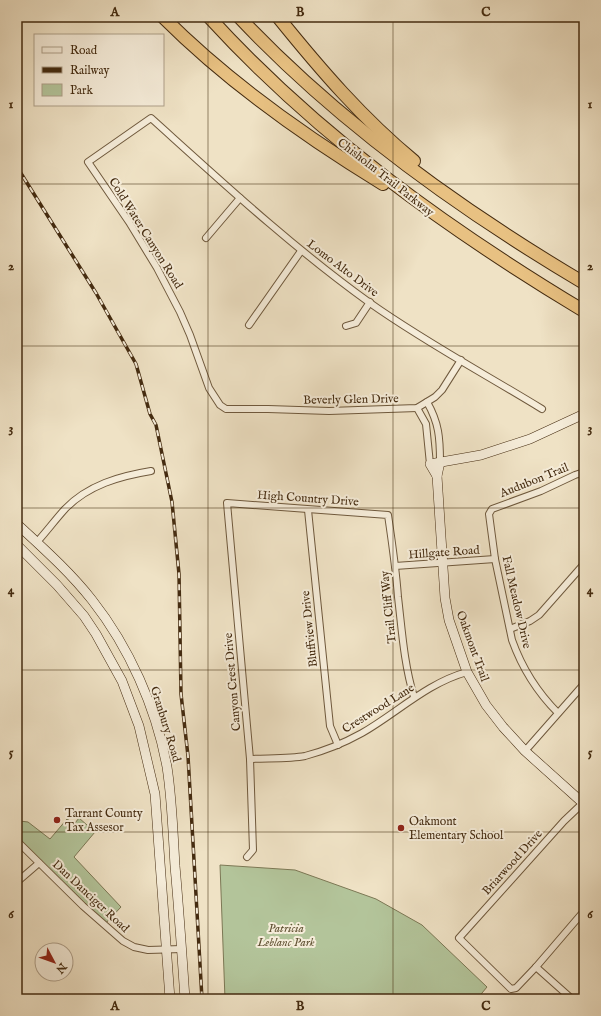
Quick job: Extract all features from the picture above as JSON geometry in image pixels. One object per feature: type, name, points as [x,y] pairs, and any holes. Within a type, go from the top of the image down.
[{"type":"highway","points":[[163,17],[194,47],[262,103],[339,157],[445,222]]},
{"type":"highway","name":"Chisholm Trail Parkway","points":[[209,17],[264,73],[334,136],[387,179],[445,222],[502,260],[583,310]]},
{"type":"highway","name":"Chisholm Trail Parkway","points":[[239,17],[294,70],[376,141],[446,195],[505,235],[584,283]]},
{"type":"highway","points":[[278,17],[327,77],[374,125],[412,160],[505,235]]},
{"type":"main road","points":[[435,463],[488,453],[530,439],[584,414]]},
{"type":"main road","name":"Oakmont Trail","points":[[435,463],[445,598],[449,620],[467,672],[486,705],[503,727],[525,750],[584,803]]},
{"type":"main road","name":"Granbury Road","points":[[17,524],[68,573],[92,600],[118,637],[149,702],[167,767],[185,999]]},
{"type":"main road","points":[[27,554],[37,542]]},
{"type":"main road","points":[[17,545],[57,585],[84,616],[114,664],[131,702],[139,726],[155,794],[170,999]]},
{"type":"main road","points":[[114,664],[128,656]]},
{"type":"main road","points":[[155,794],[170,792]]},
{"type":"street","name":"Lomo Alto Drive","points":[[88,162],[150,118],[301,251],[370,302],[420,336],[542,409]]},
{"type":"street","name":"Cold Water Canyon Road","points":[[88,162],[129,222],[157,268],[188,329],[209,388],[220,405]]},
{"type":"street","points":[[206,238],[240,198]]},
{"type":"street","points":[[249,325],[301,251]]},
{"type":"street","points":[[346,326],[356,323],[370,302]]},
{"type":"street","name":"Beverly Glen Drive","points":[[220,405],[226,409],[268,409],[329,412],[417,408],[442,390],[461,360]]},
{"type":"street","name":"Oakmont Trail","points":[[427,402],[437,423],[440,449],[435,463]]},
{"type":"street","name":"Oakmont Trail","points":[[417,408],[426,424],[435,463]]},
{"type":"street","points":[[37,542],[66,508],[88,492],[102,484],[124,476],[152,471]]},
{"type":"street","name":"Audubon Trail","points":[[492,509],[541,491],[584,472]]},
{"type":"street","name":"High Country Drive","points":[[227,504],[388,515]]},
{"type":"street","name":"Canyon Crest Drive","points":[[227,504],[250,759],[253,850],[247,857]]},
{"type":"street","name":"Fall Meadow Drive","points":[[492,509],[489,514],[495,559],[516,650],[526,672],[541,694],[558,713]]},
{"type":"street","name":"Bluffview Drive","points":[[308,510],[330,726],[338,745]]},
{"type":"street","name":"Trail Cliff Way","points":[[388,515],[396,566],[404,654],[408,678],[414,697]]},
{"type":"street","name":"Hillgate Road","points":[[396,566],[443,564],[495,559]]},
{"type":"street","points":[[510,629],[530,621],[539,615],[584,564]]},
{"type":"street","name":"Crestwood Lane","points":[[250,759],[304,756],[338,745],[362,733],[414,697],[450,678],[467,672]]},
{"type":"street","points":[[525,750],[584,684]]},
{"type":"street","name":"Briarwood Drive","points":[[536,967],[516,988],[511,989],[459,938],[564,821],[584,803]]},
{"type":"street","name":"Dan Danciger Road","points":[[17,842],[83,906],[123,941],[134,947],[148,950],[182,949]]},
{"type":"street","points":[[17,882],[39,863]]},
{"type":"street","points":[[572,999],[536,967],[584,912]]},
{"type":"green space","points":[[79,818],[95,832],[74,857],[121,907],[104,925],[17,841],[17,824],[20,821],[28,822],[50,839],[67,819],[75,823]]},
{"type":"green space","name":"Patricia Leblanc Park","points":[[220,865],[295,870],[376,899],[422,925],[487,987],[477,999],[225,999]]},
{"type":"railway","points":[[17,167],[96,293],[136,364],[150,414],[156,425],[172,502],[179,574],[181,694],[188,756],[202,999]]},
{"type":"place","name":"Tarrant County Tax Assesor","points":[[57,820]]},
{"type":"place","name":"Oakmont Elementary School","points":[[401,828]]}]
